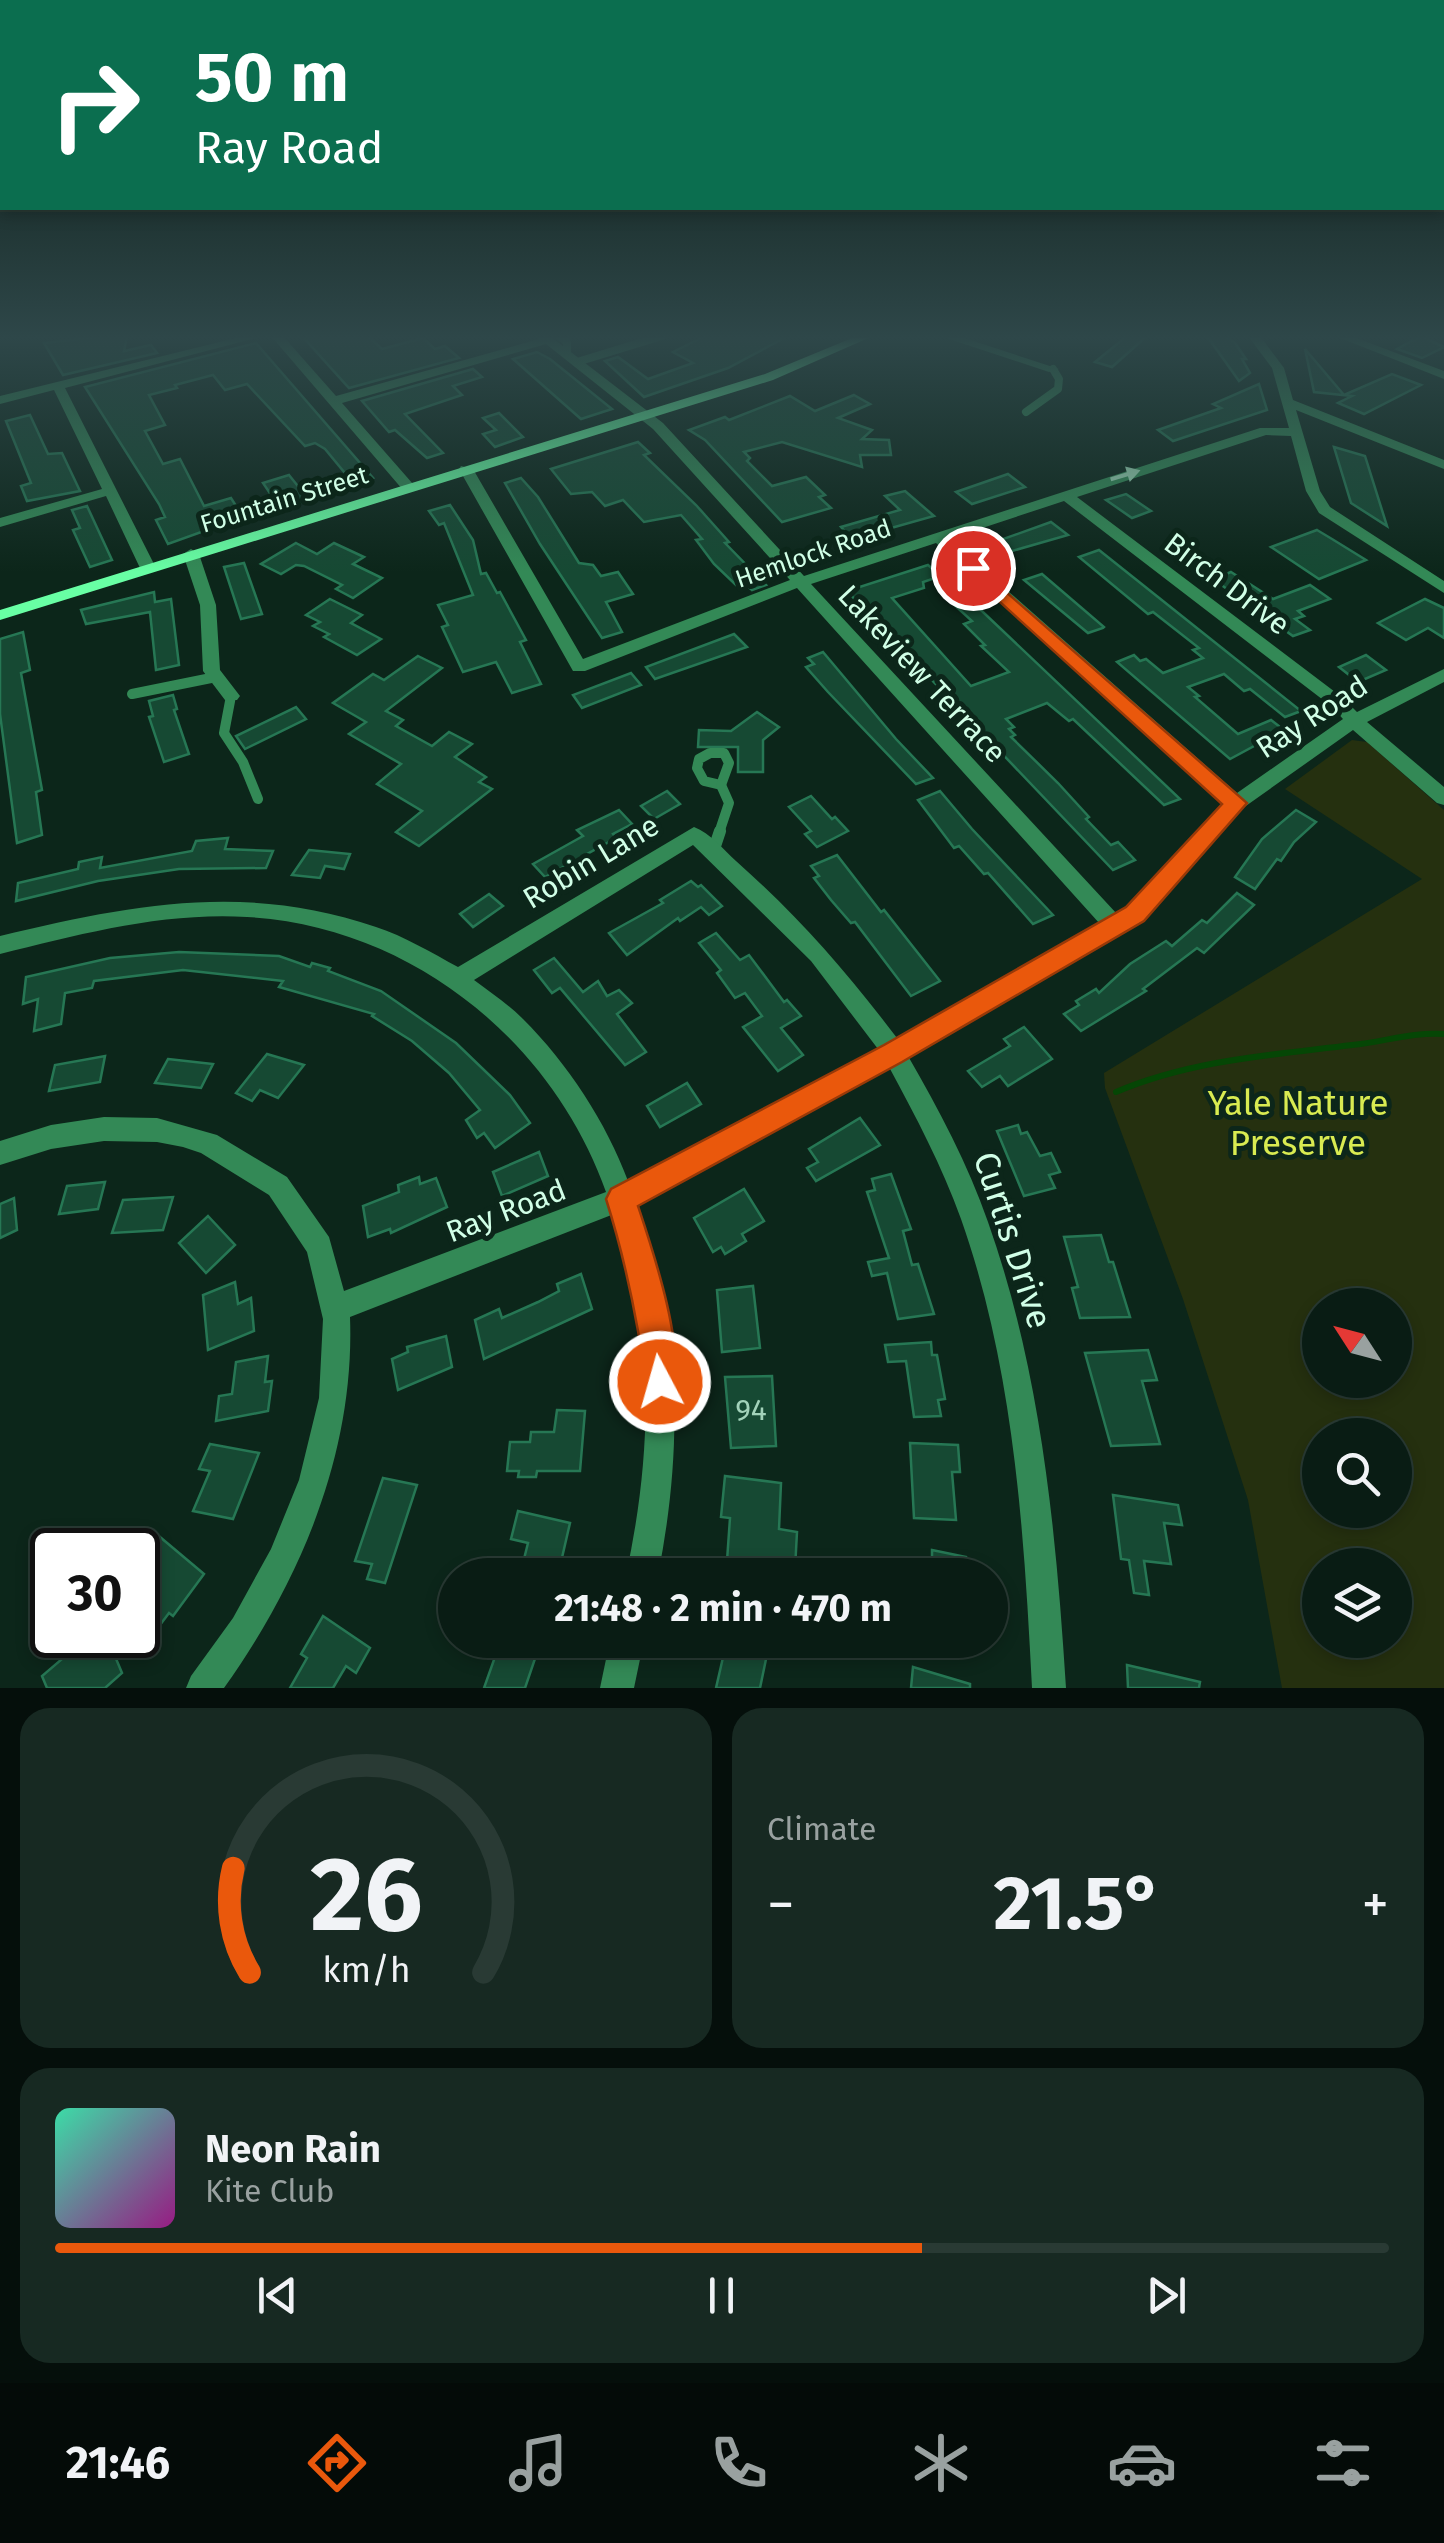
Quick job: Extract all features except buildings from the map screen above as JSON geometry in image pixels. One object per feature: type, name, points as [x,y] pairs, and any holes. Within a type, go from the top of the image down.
[{"type":"main road","name":"Fountain Street","points":[[0,615],[408,486],[650,415]]},
{"type":"street","points":[[72,415],[148,568]]},
{"type":"street","points":[[346,415],[408,486]]},
{"type":"street","points":[[1292,415],[1313,491],[1324,510],[1444,588]]},
{"type":"street","points":[[1318,415],[1444,465]]},
{"type":"street","name":"Lakeview Terrace","points":[[646,416],[1115,926]]},
{"type":"street","name":"Hemlock Road","points":[[466,470],[579,668],[800,582],[1064,494],[1265,431],[1296,432]]},
{"type":"street","points":[[0,522],[109,491]]},
{"type":"street","name":"Birch Drive","points":[[1064,494],[1338,702],[1444,798]]},
{"type":"street","points":[[938,537],[1236,803]]},
{"type":"street","points":[[191,554],[208,605],[212,670],[230,696]]},
{"type":"street","name":"Ray Road","points":[[334,1309],[621,1199],[893,1053],[1115,926],[1135,914],[1236,803],[1355,720],[1444,674]]},
{"type":"street","name":"Robin Lane","points":[[460,977],[694,835],[713,852]]},
{"type":"street","name":"Curtis Drive","points":[[713,852],[835,972],[928,1108],[954,1166],[992,1268],[1017,1369],[1037,1491],[1050,1688]]},
{"type":"street","points":[[0,945],[73,925],[156,911],[268,911],[324,920],[411,950],[460,977],[512,1019],[552,1063],[593,1132],[621,1199],[650,1307],[662,1418],[657,1493],[645,1558]]},
{"type":"street","points":[[0,1153],[44,1139],[110,1129],[170,1132],[223,1148],[269,1178],[304,1221],[328,1277],[334,1309],[336,1388],[317,1478],[277,1576],[248,1626],[203,1688]]},
{"type":"street","points":[[617,1688],[623,1658]]},
{"type":"lane","points":[[132,694],[216,677]]},
{"type":"lane","points":[[230,696],[222,727],[226,742],[242,760],[258,800]]},
{"type":"lane","points":[[713,852],[729,803],[720,784]]},
{"type":"green space","name":"Yale Nature Preserve","points":[[1352,740],[1367,742],[1444,810],[1444,1688],[1282,1688],[1248,1500],[1183,1299],[1105,1088],[1104,1073],[1422,879],[1285,789]]},
{"type":"waterway","points":[[1116,1092],[1144,1081],[1232,1060],[1444,1034]]},
{"type":"route","points":[[660,1382],[642,1268],[621,1199],[893,1053],[1135,914],[1236,803],[973,568]]}]
